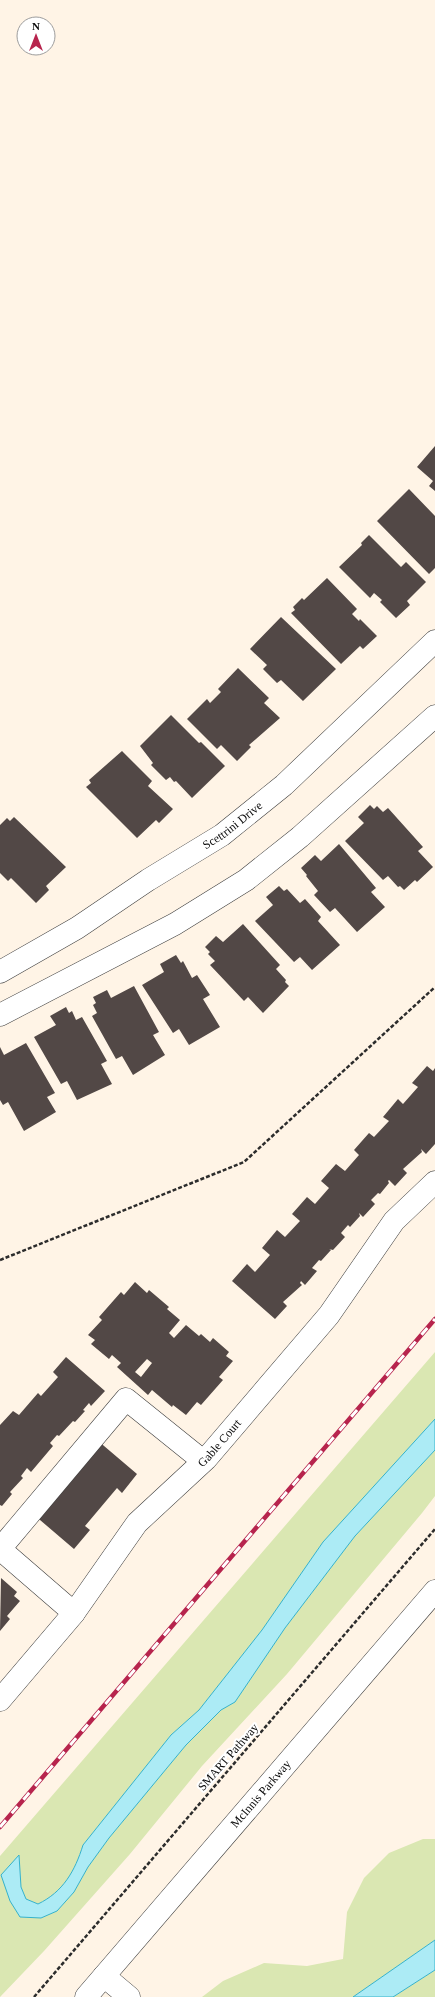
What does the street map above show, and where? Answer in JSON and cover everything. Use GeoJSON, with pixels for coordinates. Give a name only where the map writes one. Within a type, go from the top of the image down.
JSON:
{"type":"FeatureCollection","features":[{"type":"Feature","properties":{"kind":"street","name":"Scettrini Drive"},"geometry":{"type":"LineString","coordinates":[[0,972],[77,928],[148,880],[222,835],[284,785],[435,641]]}},
{"type":"Feature","properties":{"kind":"street"},"geometry":{"type":"LineString","coordinates":[[0,1015],[175,924],[246,880],[300,837],[435,716]]}},
{"type":"Feature","properties":{"kind":"street","name":"Gable Court"},"geometry":{"type":"LineString","coordinates":[[0,1700],[74,1613],[137,1523],[203,1462],[329,1315],[394,1221],[435,1182]]}},
{"type":"Feature","properties":{"kind":"street"},"geometry":{"type":"LineString","coordinates":[[74,1613],[0,1549],[126,1398],[203,1462]]}},
{"type":"Feature","properties":{"kind":"street","name":"McInnis Parkway"},"geometry":{"type":"LineString","coordinates":[[86,1997],[435,1591]]}},
{"type":"Feature","properties":{"kind":"street"},"geometry":{"type":"LineString","coordinates":[[104,1976],[129,1997]]}},
{"type":"Feature","properties":{"kind":"path"},"geometry":{"type":"LineString","coordinates":[[0,1260],[244,1162],[435,987]]}},
{"type":"Feature","properties":{"kind":"path","name":"SMART Pathway"},"geometry":{"type":"LineString","coordinates":[[34,1997],[435,1529]]}},
{"type":"Feature","properties":{"kind":"green space"},"geometry":{"type":"Polygon","coordinates":[[[435,1352],[435,1419],[323,1542],[262,1630],[199,1710],[171,1735],[83,1845],[72,1872],[62,1887],[38,1904],[26,1899],[21,1887],[19,1856],[2,1875],[10,1901],[41,1918],[57,1911],[74,1892],[88,1867],[109,1838],[186,1745],[219,1711],[235,1702],[285,1628],[355,1536],[435,1450],[435,1496],[287,1674],[202,1766],[130,1854],[44,1951],[0,1997],[0,1856],[435,1352]]]}},
{"type":"Feature","properties":{"kind":"green space"},"geometry":{"type":"Polygon","coordinates":[[[423,1839],[435,1839],[435,1940],[353,1997],[202,1997],[223,1981],[264,1963],[307,1966],[343,1959],[347,1912],[364,1878],[389,1853],[423,1839]]]}},
{"type":"Feature","properties":{"kind":"green space"},"geometry":{"type":"Polygon","coordinates":[[[435,1970],[435,1997],[393,1997],[429,1974],[435,1970]]]}},
{"type":"Feature","properties":{"kind":"water"},"geometry":{"type":"Polygon","coordinates":[[[435,1419],[435,1450],[355,1536],[285,1628],[235,1702],[221,1710],[186,1745],[109,1838],[88,1867],[74,1892],[57,1911],[41,1918],[20,1917],[10,1901],[1,1875],[19,1855],[21,1887],[26,1899],[38,1904],[47,1899],[61,1887],[72,1872],[83,1845],[171,1735],[199,1710],[262,1630],[323,1542],[435,1419]]]}},
{"type":"Feature","properties":{"kind":"water"},"geometry":{"type":"Polygon","coordinates":[[[435,1940],[435,1970],[393,1997],[353,1997],[435,1940]]]}},
{"type":"Feature","properties":{"kind":"building"},"geometry":{"type":"Polygon","coordinates":[[[435,446],[435,491],[429,486],[433,481],[417,467],[435,446]]]}},
{"type":"Feature","properties":{"kind":"building"},"geometry":{"type":"Polygon","coordinates":[[[409,489],[435,516],[435,568],[429,574],[377,521],[409,489]]]}},
{"type":"Feature","properties":{"kind":"building"},"geometry":{"type":"Polygon","coordinates":[[[369,535],[401,567],[406,562],[426,582],[407,601],[410,605],[396,618],[380,602],[382,600],[374,593],[370,598],[339,567],[362,545],[361,543],[369,535]]]}},
{"type":"Feature","properties":{"kind":"building"},"geometry":{"type":"Polygon","coordinates":[[[327,578],[357,609],[352,614],[359,621],[360,619],[377,636],[363,649],[360,646],[341,664],[291,613],[295,610],[293,607],[302,598],[304,600],[327,578]]]}},
{"type":"Feature","properties":{"kind":"building"},"geometry":{"type":"Polygon","coordinates":[[[281,617],[336,669],[303,701],[281,680],[277,683],[263,669],[267,665],[250,649],[281,617]]]}},
{"type":"Feature","properties":{"kind":"building"},"geometry":{"type":"Polygon","coordinates":[[[238,668],[269,698],[264,703],[280,718],[249,745],[251,747],[237,761],[221,745],[217,749],[187,719],[207,699],[210,703],[221,692],[218,689],[238,668]]]}},
{"type":"Feature","properties":{"kind":"building"},"geometry":{"type":"Polygon","coordinates":[[[171,715],[225,766],[192,798],[176,781],[174,782],[170,777],[166,780],[151,765],[153,763],[140,746],[171,715]]]}},
{"type":"Feature","properties":{"kind":"building"},"geometry":{"type":"Polygon","coordinates":[[[122,751],[152,781],[148,786],[173,809],[159,823],[156,820],[137,838],[86,787],[91,783],[89,780],[122,751]]]}},
{"type":"Feature","properties":{"kind":"building"},"geometry":{"type":"Polygon","coordinates":[[[370,805],[374,809],[377,806],[383,812],[388,808],[423,847],[418,851],[433,867],[417,882],[415,880],[404,890],[400,886],[398,887],[388,876],[383,880],[345,841],[364,823],[358,817],[370,805]]]}},
{"type":"Feature","properties":{"kind":"building"},"geometry":{"type":"Polygon","coordinates":[[[14,817],[66,867],[46,886],[49,890],[36,903],[11,878],[8,881],[0,873],[0,825],[7,818],[10,821],[14,817]]]}},
{"type":"Feature","properties":{"kind":"building"},"geometry":{"type":"Polygon","coordinates":[[[339,844],[376,888],[371,892],[385,907],[357,932],[335,908],[330,912],[314,895],[318,891],[301,868],[315,855],[321,861],[339,844]]]}},
{"type":"Feature","properties":{"kind":"building"},"geometry":{"type":"Polygon","coordinates":[[[279,886],[284,891],[287,889],[300,903],[305,899],[321,917],[318,921],[340,945],[312,970],[300,957],[294,962],[255,921],[273,905],[266,897],[279,886]]]}},
{"type":"Feature","properties":{"kind":"building"},"geometry":{"type":"Polygon","coordinates":[[[243,924],[280,965],[276,969],[286,980],[285,982],[289,986],[263,1013],[248,997],[244,1001],[210,965],[215,961],[208,954],[210,952],[205,947],[216,936],[223,942],[243,924]]]}},
{"type":"Feature","properties":{"kind":"building"},"geometry":{"type":"Polygon","coordinates":[[[176,955],[181,963],[183,961],[192,978],[197,975],[210,995],[203,999],[220,1027],[189,1045],[179,1029],[173,1033],[142,985],[164,972],[160,964],[176,955]]]}},
{"type":"Feature","properties":{"kind":"building"},"geometry":{"type":"Polygon","coordinates":[[[134,986],[159,1032],[153,1035],[165,1055],[133,1075],[122,1056],[116,1059],[92,1016],[97,1013],[93,1005],[96,1003],[93,997],[107,990],[111,998],[134,986]]]}},
{"type":"Feature","properties":{"kind":"building"},"geometry":{"type":"Polygon","coordinates":[[[66,1007],[69,1013],[72,1011],[76,1020],[82,1017],[107,1061],[101,1064],[112,1084],[77,1100],[67,1081],[61,1084],[34,1037],[56,1025],[50,1016],[66,1007]]]}},
{"type":"Feature","properties":{"kind":"building"},"geometry":{"type":"Polygon","coordinates":[[[26,1043],[55,1093],[47,1097],[56,1112],[24,1131],[8,1102],[3,1105],[0,1100],[0,1047],[4,1055],[26,1043]]]}},
{"type":"Feature","properties":{"kind":"building"},"geometry":{"type":"Polygon","coordinates":[[[427,1066],[433,1071],[435,1068],[435,1144],[426,1154],[421,1149],[422,1152],[403,1169],[407,1173],[395,1186],[389,1180],[388,1181],[389,1183],[380,1194],[378,1193],[371,1200],[375,1204],[363,1217],[359,1213],[360,1216],[350,1227],[348,1225],[341,1233],[345,1237],[333,1250],[329,1249],[331,1250],[312,1268],[317,1271],[305,1285],[301,1281],[300,1283],[302,1285],[283,1302],[287,1306],[275,1319],[232,1281],[247,1264],[255,1272],[270,1255],[262,1248],[277,1230],[285,1237],[300,1221],[292,1214],[307,1197],[315,1204],[329,1188],[321,1181],[336,1164],[345,1171],[359,1155],[354,1150],[369,1133],[374,1137],[389,1121],[383,1117],[398,1099],[403,1104],[418,1087],[412,1083],[427,1066]]]}},
{"type":"Feature","properties":{"kind":"building"},"geometry":{"type":"Polygon","coordinates":[[[135,1282],[147,1293],[149,1290],[169,1307],[167,1309],[180,1320],[169,1333],[174,1338],[186,1325],[199,1336],[201,1334],[210,1342],[213,1338],[229,1352],[226,1356],[233,1361],[219,1377],[223,1380],[201,1405],[197,1402],[186,1415],[173,1405],[172,1407],[152,1390],[148,1395],[117,1367],[121,1363],[112,1355],[109,1359],[91,1344],[95,1340],[88,1335],[102,1320],[99,1317],[121,1292],[124,1295],[135,1282]],[[147,1359],[135,1372],[141,1377],[152,1363],[147,1359]]]}},
{"type":"Feature","properties":{"kind":"building"},"geometry":{"type":"Polygon","coordinates":[[[66,1357],[105,1391],[91,1406],[89,1403],[83,1410],[85,1411],[75,1422],[73,1421],[59,1436],[57,1435],[50,1443],[53,1446],[31,1472],[27,1468],[21,1476],[23,1478],[10,1492],[12,1494],[2,1506],[0,1505],[0,1425],[13,1411],[19,1415],[38,1393],[41,1396],[58,1377],[53,1372],[66,1357]]]}},
{"type":"Feature","properties":{"kind":"building"},"geometry":{"type":"Polygon","coordinates":[[[97,1440],[137,1474],[122,1493],[117,1488],[85,1526],[90,1530],[74,1549],[33,1514],[97,1440]]]}},
{"type":"Feature","properties":{"kind":"building"},"geometry":{"type":"Polygon","coordinates":[[[1,1578],[17,1592],[14,1596],[20,1601],[7,1616],[10,1619],[0,1631],[1,1578]]]}},
{"type":"Feature","properties":{"kind":"railway"},"geometry":{"type":"LineString","coordinates":[[0,1827],[435,1319]]}}]}
